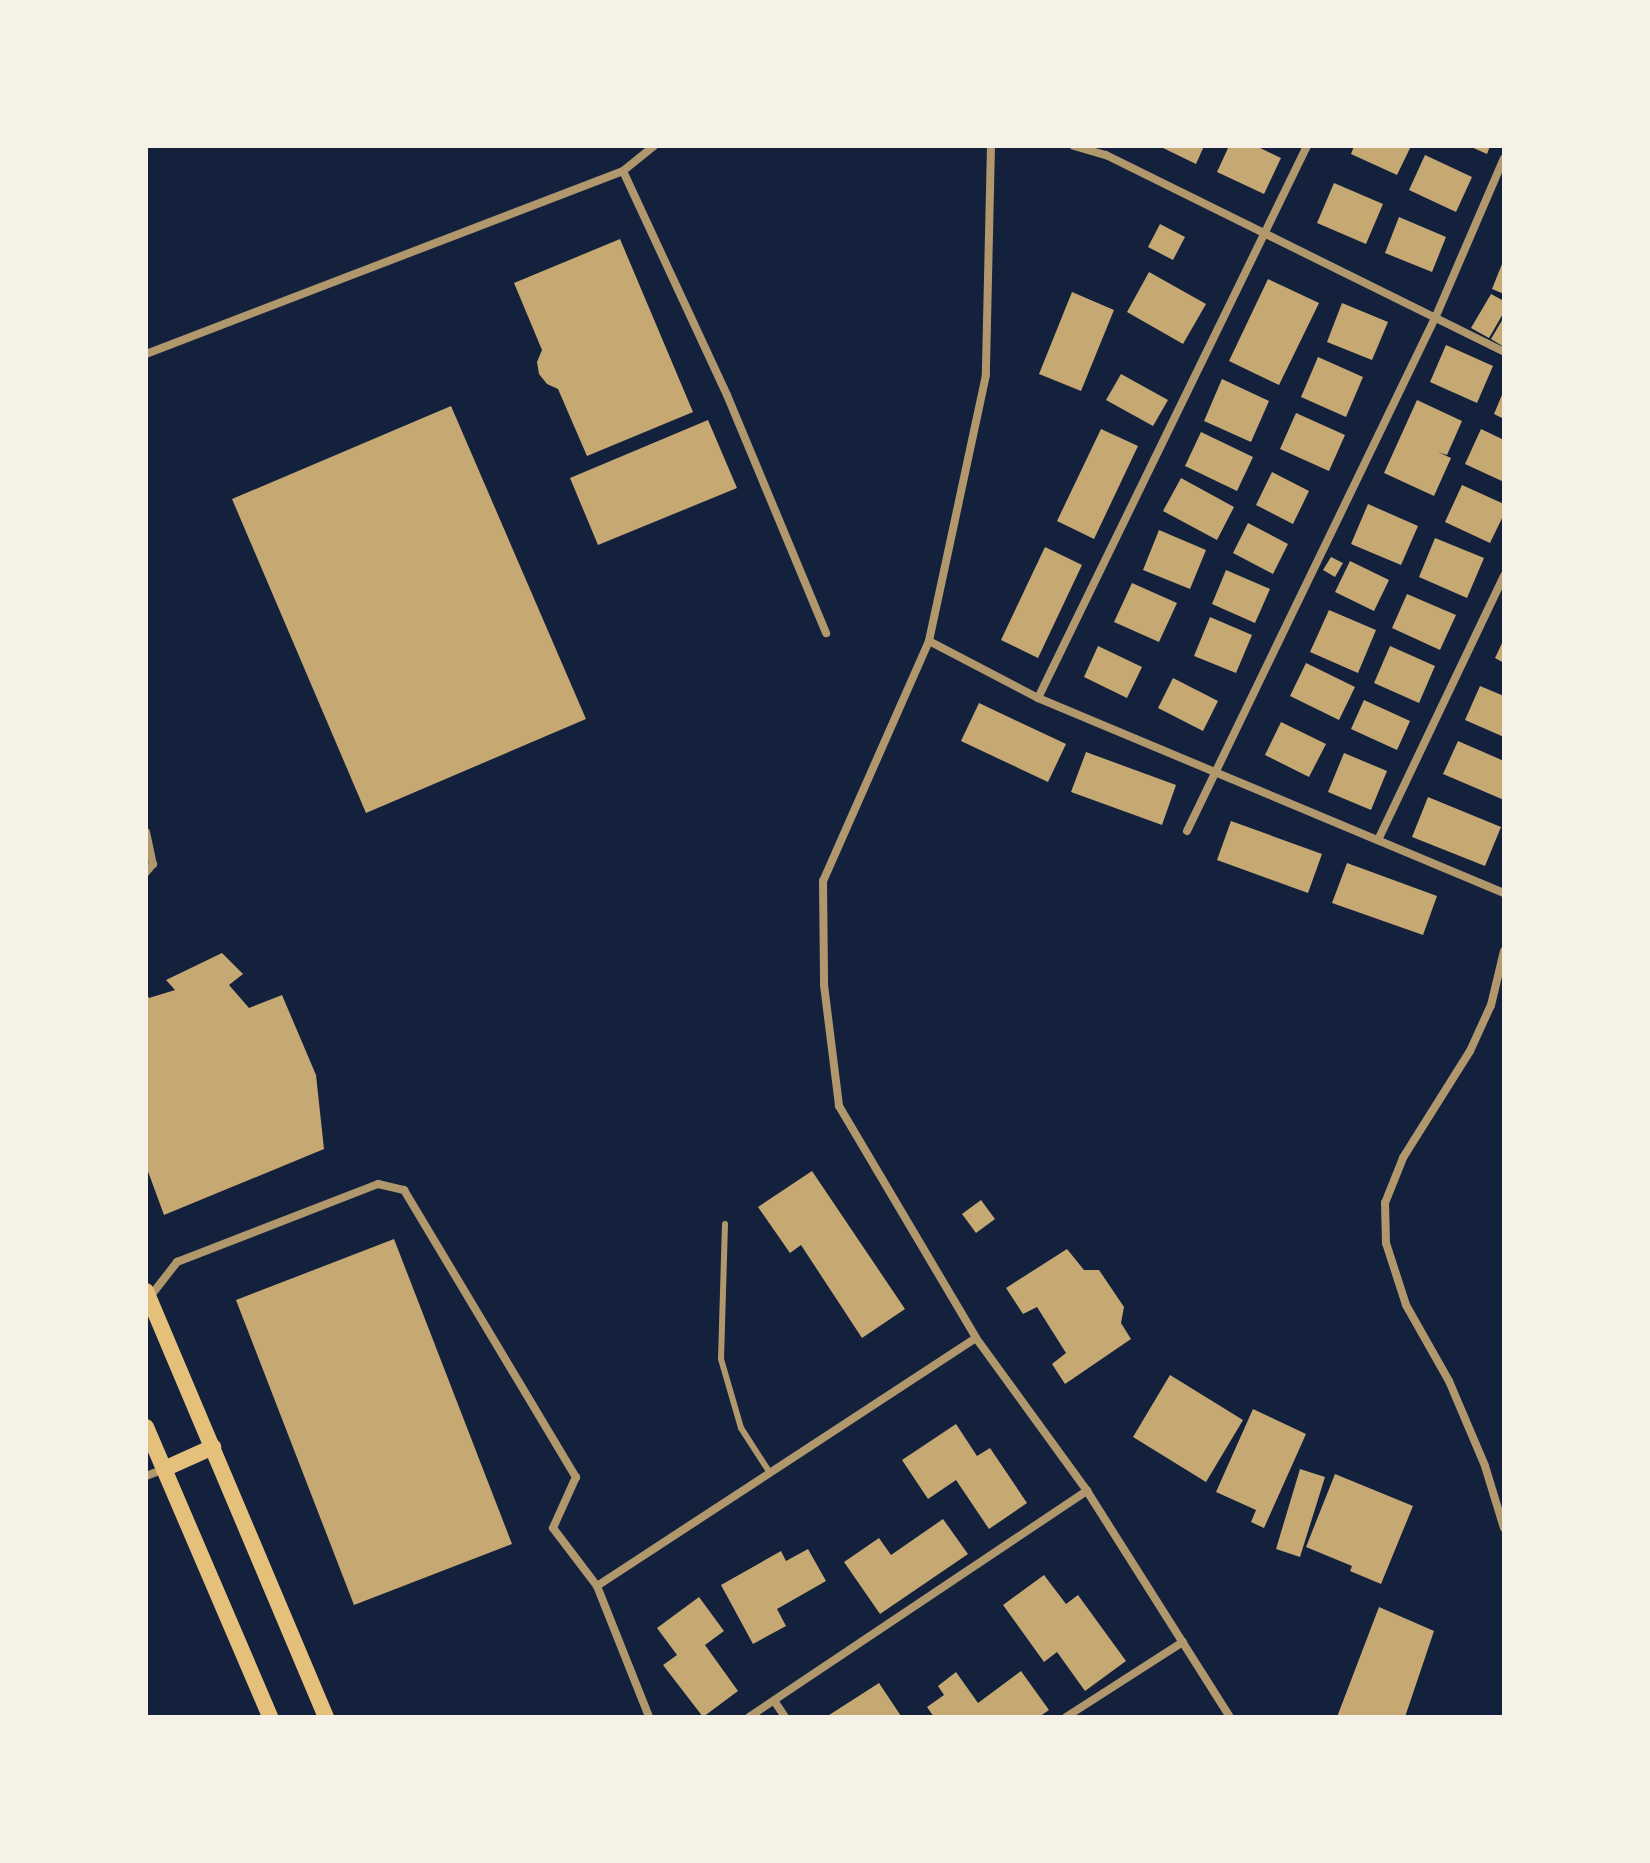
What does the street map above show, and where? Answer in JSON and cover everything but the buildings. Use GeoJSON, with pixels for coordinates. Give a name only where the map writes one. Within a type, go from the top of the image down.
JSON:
{"type":"FeatureCollection","features":[{"type":"Feature","properties":{"kind":"main road"},"geometry":{"type":"LineString","coordinates":[[147,1296],[326,1717]]}},
{"type":"Feature","properties":{"kind":"main road"},"geometry":{"type":"LineString","coordinates":[[146,1427],[270,1717]]}},
{"type":"Feature","properties":{"kind":"main road"},"geometry":{"type":"LineString","coordinates":[[164,1469],[213,1447]]}},
{"type":"Feature","properties":{"kind":"street"},"geometry":{"type":"LineString","coordinates":[[146,354],[623,171],[654,146]]}},
{"type":"Feature","properties":{"kind":"street"},"geometry":{"type":"LineString","coordinates":[[991,146],[986,375],[929,641],[823,881],[824,985],[839,1106],[976,1338],[1087,1491],[1230,1717]]}},
{"type":"Feature","properties":{"kind":"street"},"geometry":{"type":"LineString","coordinates":[[1074,146],[1108,150],[1266,235],[1504,352]]}},
{"type":"Feature","properties":{"kind":"street"},"geometry":{"type":"LineString","coordinates":[[1038,698],[1307,146]]}},
{"type":"Feature","properties":{"kind":"street"},"geometry":{"type":"LineString","coordinates":[[1187,831],[1436,316],[1504,158]]}},
{"type":"Feature","properties":{"kind":"street"},"geometry":{"type":"LineString","coordinates":[[623,171],[727,395],[826,633]]}},
{"type":"Feature","properties":{"kind":"street"},"geometry":{"type":"LineString","coordinates":[[1378,840],[1504,576]]}},
{"type":"Feature","properties":{"kind":"street"},"geometry":{"type":"LineString","coordinates":[[929,641],[1038,698],[1504,893]]}},
{"type":"Feature","properties":{"kind":"street"},"geometry":{"type":"LineString","coordinates":[[146,832],[153,864],[146,872]]}},
{"type":"Feature","properties":{"kind":"street"},"geometry":{"type":"LineString","coordinates":[[1504,951],[1491,1005],[1470,1051],[1403,1158],[1385,1203],[1386,1243],[1406,1305],[1449,1381],[1485,1466],[1504,1528]]}},
{"type":"Feature","properties":{"kind":"street"},"geometry":{"type":"LineString","coordinates":[[147,1296],[177,1262],[378,1184],[404,1190],[576,1477],[553,1528],[597,1586],[649,1717]]}},
{"type":"Feature","properties":{"kind":"street"},"geometry":{"type":"LineString","coordinates":[[597,1586],[976,1338]]}},
{"type":"Feature","properties":{"kind":"street"},"geometry":{"type":"LineString","coordinates":[[146,1476],[164,1469]]}},
{"type":"Feature","properties":{"kind":"street"},"geometry":{"type":"LineString","coordinates":[[749,1717],[1087,1491]]}},
{"type":"Feature","properties":{"kind":"street"},"geometry":{"type":"LineString","coordinates":[[1066,1717],[1183,1642]]}},
{"type":"Feature","properties":{"kind":"street"},"geometry":{"type":"LineString","coordinates":[[775,1702],[785,1717]]}},
{"type":"Feature","properties":{"kind":"lane"},"geometry":{"type":"LineString","coordinates":[[725,1224],[721,1359],[741,1428],[770,1473]]}}]}
